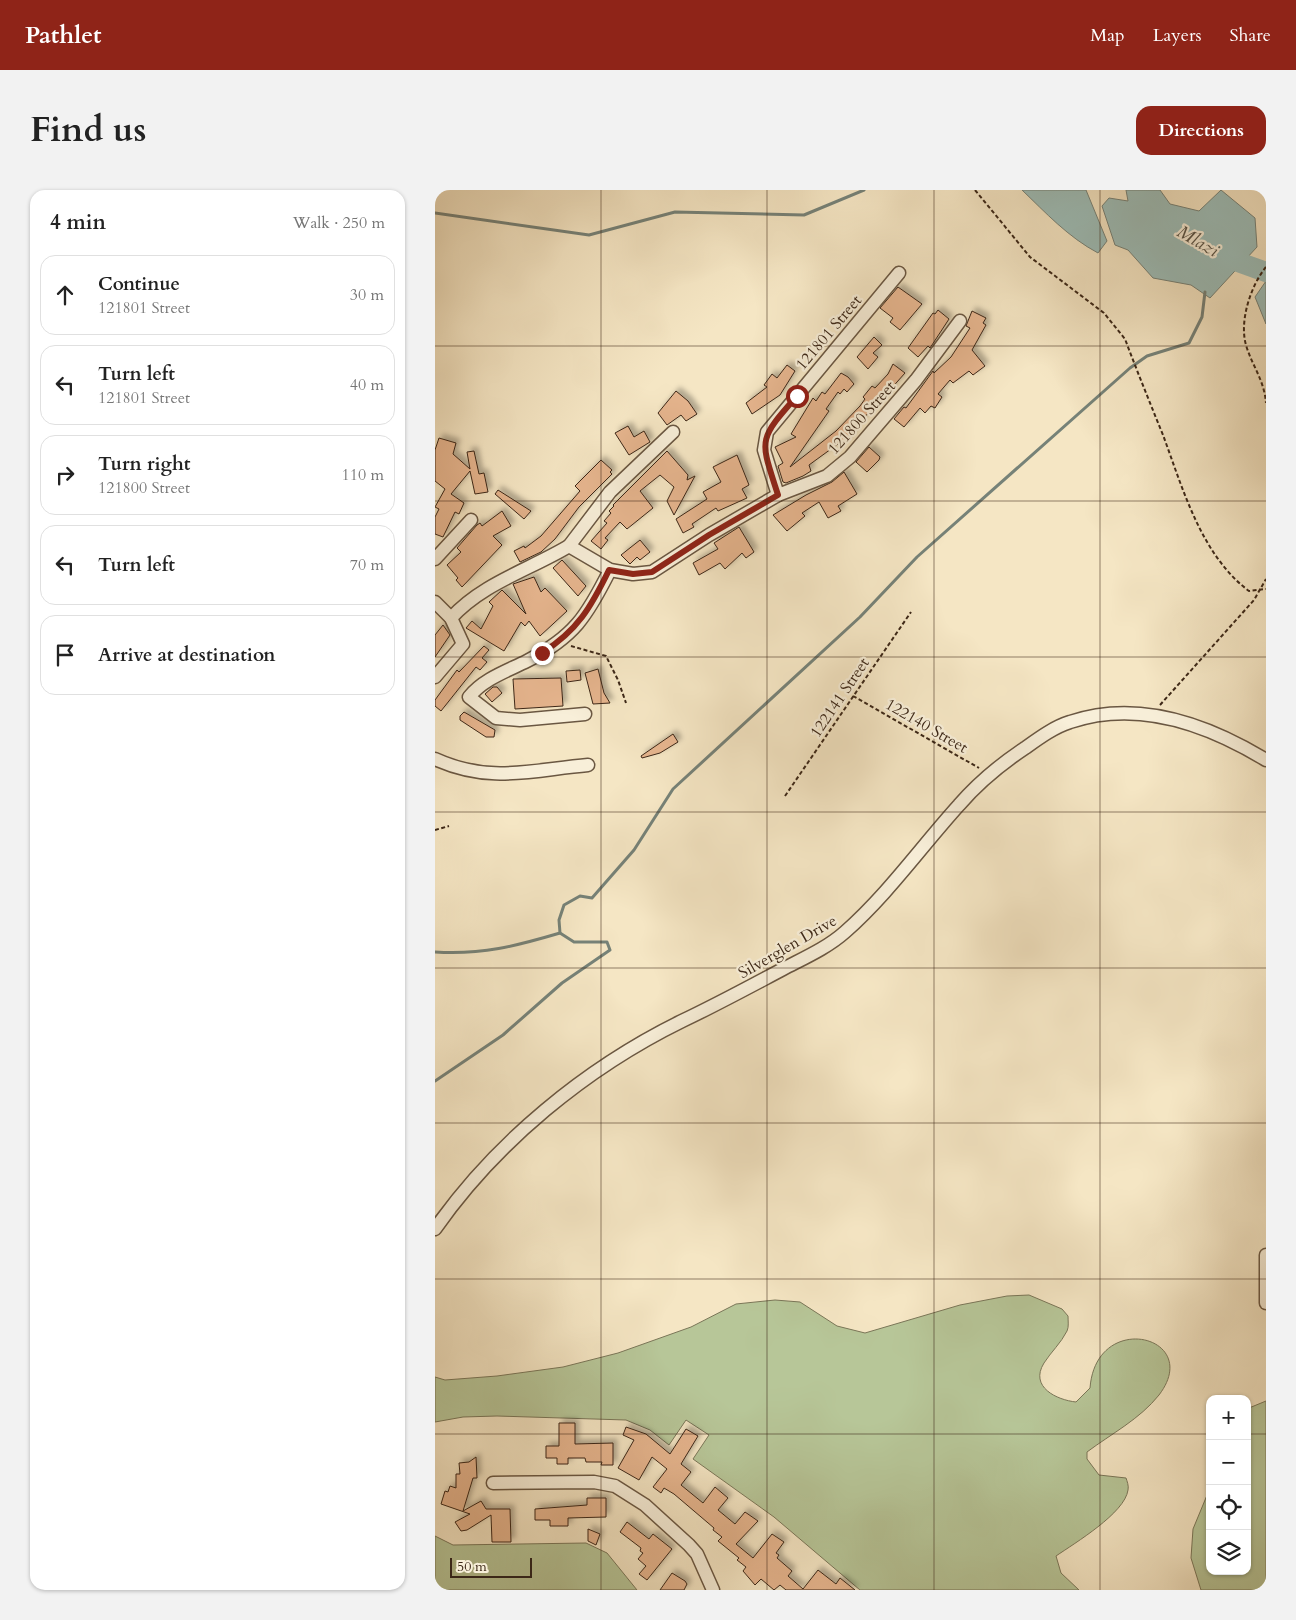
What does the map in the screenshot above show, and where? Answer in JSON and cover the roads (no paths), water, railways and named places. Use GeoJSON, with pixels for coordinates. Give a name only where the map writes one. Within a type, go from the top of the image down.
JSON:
{"type":"FeatureCollection","features":[{"type":"Feature","properties":{"kind":"street","name":"121801 Street"},"geometry":{"type":"LineString","coordinates":[[778,495],[764,450],[767,432],[899,273]]}},
{"type":"Feature","properties":{"kind":"street","name":"121800 Street"},"geometry":{"type":"LineString","coordinates":[[569,546],[609,570],[633,574],[652,572],[709,535],[778,495],[819,480],[850,456],[916,380],[960,321]]}},
{"type":"Feature","properties":{"kind":"street"},"geometry":{"type":"LineString","coordinates":[[451,618],[490,586],[527,570],[569,546],[610,492],[673,432]]}},
{"type":"Feature","properties":{"kind":"street"},"geometry":{"type":"LineString","coordinates":[[435,559],[471,520]]}},
{"type":"Feature","properties":{"kind":"street"},"geometry":{"type":"LineString","coordinates":[[585,714],[520,720],[496,718],[469,697],[481,684],[559,642],[587,613],[609,570]]}},
{"type":"Feature","properties":{"kind":"street"},"geometry":{"type":"LineString","coordinates":[[435,602],[451,618],[463,644],[435,677]]}},
{"type":"Feature","properties":{"kind":"street","name":"Silverglen Drive"},"geometry":{"type":"LineString","coordinates":[[435,1229],[484,1168],[529,1126],[589,1077],[652,1037],[731,998],[842,935],[871,908],[958,805],[990,774],[1043,736],[1067,723],[1096,714],[1118,712],[1152,715],[1216,734],[1266,760]]}},
{"type":"Feature","properties":{"kind":"street"},"geometry":{"type":"LineString","coordinates":[[435,759],[464,771],[492,774],[588,765]]}},
{"type":"Feature","properties":{"kind":"street"},"geometry":{"type":"LineString","coordinates":[[1266,1255],[1266,1303]]}},
{"type":"Feature","properties":{"kind":"street"},"geometry":{"type":"LineString","coordinates":[[493,1483],[593,1482],[615,1486],[645,1506],[689,1545],[697,1554],[713,1590]]}},
{"type":"Feature","properties":{"kind":"water"},"geometry":{"type":"Polygon","coordinates":[[[1022,190],[1086,190],[1107,241],[1098,253],[1087,247],[1058,224],[1022,190]]]}},
{"type":"Feature","properties":{"kind":"water"},"geometry":{"type":"Polygon","coordinates":[[[1126,190],[1160,190],[1170,204],[1199,211],[1221,190],[1255,218],[1257,247],[1210,298],[1191,285],[1153,278],[1128,250],[1115,245],[1102,206],[1109,198],[1128,201],[1126,190]]]}},
{"type":"Feature","properties":{"kind":"water"},"geometry":{"type":"Polygon","coordinates":[[[1266,281],[1266,324],[1255,297],[1266,281]]]}},
{"type":"Feature","properties":{"kind":"waterway"},"geometry":{"type":"LineString","coordinates":[[435,213],[589,235],[675,212],[804,215],[864,190]]}},
{"type":"Feature","properties":{"kind":"waterway","name":"Mlazi"},"geometry":{"type":"LineString","coordinates":[[1216,254],[1266,272]]}},
{"type":"Feature","properties":{"kind":"waterway"},"geometry":{"type":"LineString","coordinates":[[435,1081],[503,1035],[562,983],[610,950],[607,942],[574,942],[560,933],[559,920],[564,905],[580,896],[592,898],[634,850],[673,789],[860,617],[917,557],[1130,368],[1147,356],[1189,343],[1202,317],[1205,292]]}},
{"type":"Feature","properties":{"kind":"waterway"},"geometry":{"type":"LineString","coordinates":[[435,952],[484,951],[529,942],[560,933]]}}]}
